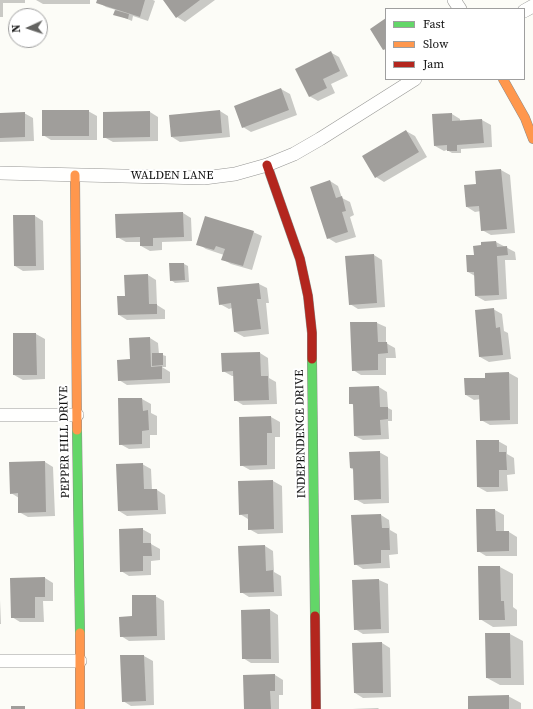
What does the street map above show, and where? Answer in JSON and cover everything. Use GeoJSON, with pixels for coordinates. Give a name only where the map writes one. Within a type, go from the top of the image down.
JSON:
{"type":"FeatureCollection","features":[{"type":"Feature","properties":{"kind":"street","name":"WALDEN LANE"},"geometry":{"type":"LineString","coordinates":[[0,173],[204,178],[235,174],[267,165],[294,154],[413,80]]}},
{"type":"Feature","properties":{"kind":"street"},"geometry":{"type":"LineString","coordinates":[[504,80],[525,118],[533,139]]}},
{"type":"Feature","properties":{"kind":"street","name":"INDEPENDENCE DRIVE"},"geometry":{"type":"LineString","coordinates":[[267,165],[300,259],[308,296],[312,333],[316,709]]}},
{"type":"Feature","properties":{"kind":"street","name":"PEPPER HILL DRIVE"},"geometry":{"type":"LineString","coordinates":[[75,174],[80,709]]}},
{"type":"Feature","properties":{"kind":"street"},"geometry":{"type":"LineString","coordinates":[[0,416],[77,415]]}},
{"type":"Feature","properties":{"kind":"street"},"geometry":{"type":"LineString","coordinates":[[0,661],[80,660]]}},
{"type":"Feature","properties":{"kind":"building"},"geometry":{"type":"Polygon","coordinates":[[[97,0],[145,0],[140,17],[96,3],[97,0]]]}},
{"type":"Feature","properties":{"kind":"building"},"geometry":{"type":"Polygon","coordinates":[[[163,0],[200,0],[176,18],[163,0]]]}},
{"type":"Feature","properties":{"kind":"building"},"geometry":{"type":"Polygon","coordinates":[[[115,10],[129,14],[128,19],[113,15],[115,10]]]}},
{"type":"Feature","properties":{"kind":"building"},"geometry":{"type":"Polygon","coordinates":[[[385,19],[385,49],[383,50],[370,29],[385,19]]]}},
{"type":"Feature","properties":{"kind":"building"},"geometry":{"type":"Polygon","coordinates":[[[331,51],[340,71],[323,79],[327,88],[309,97],[295,69],[331,51]]]}},
{"type":"Feature","properties":{"kind":"building"},"geometry":{"type":"Polygon","coordinates":[[[281,88],[289,110],[242,128],[234,106],[281,88]]]}},
{"type":"Feature","properties":{"kind":"building"},"geometry":{"type":"Polygon","coordinates":[[[42,110],[89,110],[89,136],[42,136],[42,110]]]}},
{"type":"Feature","properties":{"kind":"building"},"geometry":{"type":"Polygon","coordinates":[[[220,110],[222,133],[171,137],[169,115],[220,110]]]}},
{"type":"Feature","properties":{"kind":"building"},"geometry":{"type":"Polygon","coordinates":[[[150,111],[150,137],[103,138],[103,112],[150,111]]]}},
{"type":"Feature","properties":{"kind":"building"},"geometry":{"type":"Polygon","coordinates":[[[25,112],[25,137],[0,138],[0,113],[25,112]]]}},
{"type":"Feature","properties":{"kind":"building"},"geometry":{"type":"Polygon","coordinates":[[[452,113],[452,121],[482,119],[484,143],[457,145],[457,151],[447,151],[447,145],[434,146],[432,114],[452,113]]]}},
{"type":"Feature","properties":{"kind":"building"},"geometry":{"type":"Polygon","coordinates":[[[406,130],[419,152],[375,178],[362,156],[406,130]]]}},
{"type":"Feature","properties":{"kind":"building"},"geometry":{"type":"Polygon","coordinates":[[[501,169],[507,229],[481,231],[479,206],[466,207],[464,185],[476,184],[475,171],[501,169]]]}},
{"type":"Feature","properties":{"kind":"building"},"geometry":{"type":"Polygon","coordinates":[[[330,180],[336,198],[342,196],[346,211],[342,212],[348,232],[327,239],[310,187],[330,180]]]}},
{"type":"Feature","properties":{"kind":"building"},"geometry":{"type":"Polygon","coordinates":[[[183,212],[184,237],[153,238],[153,246],[140,246],[140,237],[116,238],[115,214],[183,212]]]}},
{"type":"Feature","properties":{"kind":"building"},"geometry":{"type":"Polygon","coordinates":[[[13,215],[35,215],[36,266],[14,266],[13,215]]]}},
{"type":"Feature","properties":{"kind":"building"},"geometry":{"type":"Polygon","coordinates":[[[205,216],[254,231],[243,266],[221,260],[225,249],[216,246],[214,250],[196,245],[205,216]]]}},
{"type":"Feature","properties":{"kind":"building"},"geometry":{"type":"Polygon","coordinates":[[[496,241],[497,247],[507,246],[508,255],[497,256],[499,295],[475,296],[474,272],[467,272],[466,255],[474,255],[473,246],[481,245],[481,242],[496,241]]]}},
{"type":"Feature","properties":{"kind":"building"},"geometry":{"type":"Polygon","coordinates":[[[374,254],[377,303],[349,305],[345,256],[374,254]]]}},
{"type":"Feature","properties":{"kind":"building"},"geometry":{"type":"Polygon","coordinates":[[[169,263],[184,263],[185,280],[170,281],[169,263]]]}},
{"type":"Feature","properties":{"kind":"building"},"geometry":{"type":"Polygon","coordinates":[[[148,274],[149,304],[157,304],[157,314],[118,315],[117,296],[125,296],[124,275],[148,274]]]}},
{"type":"Feature","properties":{"kind":"building"},"geometry":{"type":"Polygon","coordinates":[[[259,283],[261,299],[257,299],[261,329],[234,332],[231,303],[219,305],[217,287],[259,283]]]}},
{"type":"Feature","properties":{"kind":"building"},"geometry":{"type":"Polygon","coordinates":[[[494,308],[496,328],[500,327],[503,355],[479,357],[475,310],[494,308]]]}},
{"type":"Feature","properties":{"kind":"building"},"geometry":{"type":"Polygon","coordinates":[[[350,322],[377,322],[378,342],[387,342],[388,353],[378,354],[378,370],[352,371],[350,322]]]}},
{"type":"Feature","properties":{"kind":"building"},"geometry":{"type":"Polygon","coordinates":[[[13,333],[36,333],[37,375],[13,375],[13,333]]]}},
{"type":"Feature","properties":{"kind":"building"},"geometry":{"type":"Polygon","coordinates":[[[150,337],[151,367],[162,366],[162,379],[118,381],[117,360],[130,359],[129,338],[150,337]]]}},
{"type":"Feature","properties":{"kind":"building"},"geometry":{"type":"Polygon","coordinates":[[[260,352],[261,376],[268,376],[269,400],[234,401],[233,371],[222,372],[221,353],[260,352]]]}},
{"type":"Feature","properties":{"kind":"building"},"geometry":{"type":"Polygon","coordinates":[[[152,353],[163,353],[163,365],[152,366],[152,353]]]}},
{"type":"Feature","properties":{"kind":"building"},"geometry":{"type":"Polygon","coordinates":[[[509,372],[510,420],[480,421],[479,395],[465,395],[464,378],[485,378],[485,373],[509,372]]]}},
{"type":"Feature","properties":{"kind":"building"},"geometry":{"type":"Polygon","coordinates":[[[379,386],[380,407],[388,407],[388,419],[380,420],[381,435],[354,436],[353,404],[349,404],[349,387],[379,386]]]}},
{"type":"Feature","properties":{"kind":"building"},"geometry":{"type":"Polygon","coordinates":[[[118,398],[142,398],[143,411],[148,410],[149,430],[142,431],[142,444],[119,445],[118,398]]]}},
{"type":"Feature","properties":{"kind":"building"},"geometry":{"type":"Polygon","coordinates":[[[271,416],[272,433],[267,433],[267,465],[240,466],[239,417],[271,416]]]}},
{"type":"Feature","properties":{"kind":"building"},"geometry":{"type":"Polygon","coordinates":[[[476,440],[499,440],[499,452],[506,452],[507,470],[499,470],[499,487],[477,487],[476,440]]]}},
{"type":"Feature","properties":{"kind":"building"},"geometry":{"type":"Polygon","coordinates":[[[380,451],[381,499],[354,500],[353,468],[350,468],[349,452],[380,451]]]}},
{"type":"Feature","properties":{"kind":"building"},"geometry":{"type":"Polygon","coordinates":[[[45,461],[46,512],[18,513],[18,493],[10,494],[9,462],[45,461]]]}},
{"type":"Feature","properties":{"kind":"building"},"geometry":{"type":"Polygon","coordinates":[[[143,463],[144,489],[157,489],[158,510],[118,511],[116,464],[143,463]]]}},
{"type":"Feature","properties":{"kind":"building"},"geometry":{"type":"Polygon","coordinates":[[[273,480],[274,529],[248,530],[248,514],[239,515],[238,481],[273,480]]]}},
{"type":"Feature","properties":{"kind":"building"},"geometry":{"type":"Polygon","coordinates":[[[476,509],[495,509],[496,531],[509,531],[509,551],[477,552],[476,509]]]}},
{"type":"Feature","properties":{"kind":"building"},"geometry":{"type":"Polygon","coordinates":[[[381,514],[382,528],[389,528],[390,550],[381,550],[381,563],[354,565],[351,515],[381,514]]]}},
{"type":"Feature","properties":{"kind":"building"},"geometry":{"type":"Polygon","coordinates":[[[143,528],[143,543],[151,543],[152,556],[143,556],[143,571],[120,572],[119,529],[143,528]]]}},
{"type":"Feature","properties":{"kind":"building"},"geometry":{"type":"Polygon","coordinates":[[[265,545],[266,571],[273,570],[274,592],[240,593],[238,546],[265,545]]]}},
{"type":"Feature","properties":{"kind":"building"},"geometry":{"type":"Polygon","coordinates":[[[478,566],[500,566],[501,601],[504,601],[505,620],[479,620],[478,566]]]}},
{"type":"Feature","properties":{"kind":"building"},"geometry":{"type":"Polygon","coordinates":[[[45,577],[45,597],[35,597],[35,618],[11,618],[10,578],[45,577]]]}},
{"type":"Feature","properties":{"kind":"building"},"geometry":{"type":"Polygon","coordinates":[[[379,579],[381,629],[354,630],[352,580],[379,579]]]}},
{"type":"Feature","properties":{"kind":"building"},"geometry":{"type":"Polygon","coordinates":[[[132,595],[156,595],[157,636],[120,637],[119,617],[132,616],[132,595]]]}},
{"type":"Feature","properties":{"kind":"building"},"geometry":{"type":"Polygon","coordinates":[[[270,609],[271,659],[242,659],[241,610],[270,609]]]}},
{"type":"Feature","properties":{"kind":"building"},"geometry":{"type":"Polygon","coordinates":[[[485,633],[510,633],[511,678],[486,678],[485,633]]]}},
{"type":"Feature","properties":{"kind":"building"},"geometry":{"type":"Polygon","coordinates":[[[382,642],[383,693],[354,693],[352,643],[382,642]]]}},
{"type":"Feature","properties":{"kind":"building"},"geometry":{"type":"Polygon","coordinates":[[[120,655],[144,655],[146,701],[122,702],[120,655]]]}},
{"type":"Feature","properties":{"kind":"building"},"geometry":{"type":"Polygon","coordinates":[[[275,674],[275,691],[270,691],[271,709],[244,709],[243,675],[275,674]]]}},
{"type":"Feature","properties":{"kind":"building"},"geometry":{"type":"Polygon","coordinates":[[[509,695],[509,709],[468,709],[468,696],[509,695]]]}},
{"type":"Feature","properties":{"kind":"building"},"geometry":{"type":"Polygon","coordinates":[[[11,706],[25,706],[25,709],[11,709],[11,706]]]}},
{"type":"Feature","properties":{"kind":"traffic: fast"},"geometry":{"type":"LineString","coordinates":[[312,359],[315,616]]}},
{"type":"Feature","properties":{"kind":"traffic: fast"},"geometry":{"type":"LineString","coordinates":[[77,430],[80,633]]}},
{"type":"Feature","properties":{"kind":"traffic: slow"},"geometry":{"type":"LineString","coordinates":[[504,80],[525,118],[533,139]]}},
{"type":"Feature","properties":{"kind":"traffic: slow"},"geometry":{"type":"LineString","coordinates":[[75,175],[77,430]]}},
{"type":"Feature","properties":{"kind":"traffic: slow"},"geometry":{"type":"LineString","coordinates":[[80,633],[80,709]]}},
{"type":"Feature","properties":{"kind":"traffic: jam"},"geometry":{"type":"LineString","coordinates":[[267,165],[300,259],[308,296],[312,333],[312,359]]}},
{"type":"Feature","properties":{"kind":"traffic: jam"},"geometry":{"type":"LineString","coordinates":[[315,616],[316,709]]}}]}
